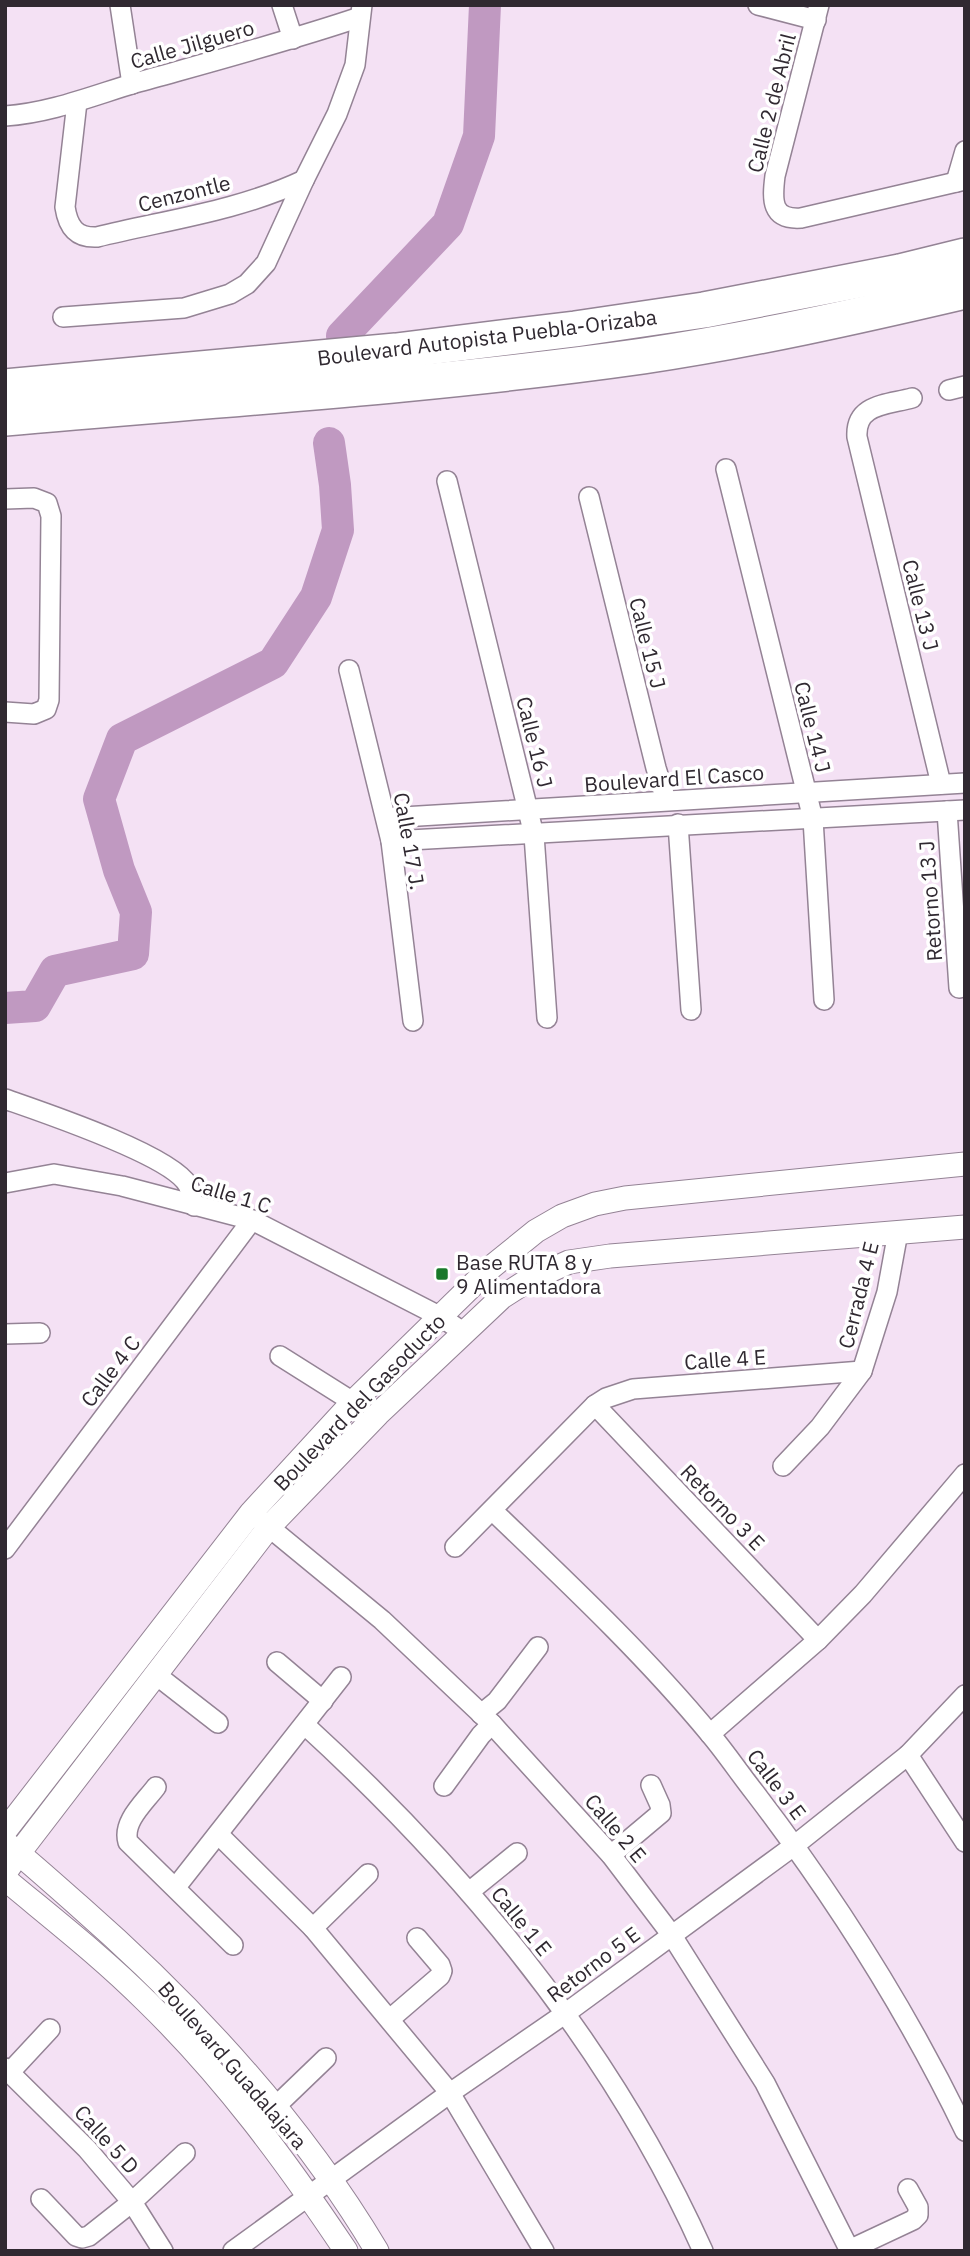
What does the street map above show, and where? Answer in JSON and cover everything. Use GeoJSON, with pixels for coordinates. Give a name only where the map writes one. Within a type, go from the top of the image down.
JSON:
{"type":"FeatureCollection","features":[{"type":"Feature","properties":{"kind":"highway","name":"Boulevard Autopista Puebla-Orizaba"},"geometry":{"type":"LineString","coordinates":[[5,387],[396,351],[575,329],[704,310],[965,256]]}},
{"type":"Feature","properties":{"kind":"highway","name":"Boulevard Autopista Puebla-Orizaba"},"geometry":{"type":"LineString","coordinates":[[5,418],[390,385],[590,363],[765,335],[965,291]]}},
{"type":"Feature","properties":{"kind":"street"},"geometry":{"type":"LineString","coordinates":[[120,5],[132,84]]}},
{"type":"Feature","properties":{"kind":"street"},"geometry":{"type":"LineString","coordinates":[[282,5],[293,39]]}},
{"type":"Feature","properties":{"kind":"street"},"geometry":{"type":"LineString","coordinates":[[758,5],[817,13]]}},
{"type":"Feature","properties":{"kind":"street"},"geometry":{"type":"LineString","coordinates":[[63,317],[184,308],[230,294],[247,284],[267,264],[348,89],[355,65],[361,11]]}},
{"type":"Feature","properties":{"kind":"street","name":"Calle Jilguero"},"geometry":{"type":"LineString","coordinates":[[5,116],[77,102],[293,39],[361,11]]}},
{"type":"Feature","properties":{"kind":"street","name":"Calle 2 de Abril"},"geometry":{"type":"LineString","coordinates":[[817,13],[775,176],[772,195],[778,211],[789,219],[801,218],[960,181]]}},
{"type":"Feature","properties":{"kind":"street","name":"Cenzontle"},"geometry":{"type":"LineString","coordinates":[[77,102],[65,207],[67,221],[74,232],[86,237],[207,214],[284,190],[304,180]]}},
{"type":"Feature","properties":{"kind":"street"},"geometry":{"type":"LineString","coordinates":[[960,181],[965,151]]}},
{"type":"Feature","properties":{"kind":"street","name":"Calle 13 J"},"geometry":{"type":"LineString","coordinates":[[912,398],[872,408],[862,415],[856,423],[857,437],[941,784]]}},
{"type":"Feature","properties":{"kind":"street","name":"Calle 14 J"},"geometry":{"type":"LineString","coordinates":[[726,469],[813,819],[824,1000]]}},
{"type":"Feature","properties":{"kind":"street","name":"Calle 16 J"},"geometry":{"type":"LineString","coordinates":[[447,481],[534,835],[547,1018]]}},
{"type":"Feature","properties":{"kind":"street","name":"Calle 15 J"},"geometry":{"type":"LineString","coordinates":[[589,497],[666,800]]}},
{"type":"Feature","properties":{"kind":"street"},"geometry":{"type":"LineString","coordinates":[[5,499],[34,498],[47,503],[51,516],[50,700],[46,709],[34,714],[5,712]]}},
{"type":"Feature","properties":{"kind":"street","name":"Calle 17 J."},"geometry":{"type":"LineString","coordinates":[[349,670],[391,841],[414,1021]]}},
{"type":"Feature","properties":{"kind":"street","name":"Boulevard El Casco"},"geometry":{"type":"LineString","coordinates":[[386,818],[965,783]]}},
{"type":"Feature","properties":{"kind":"street"},"geometry":{"type":"LineString","coordinates":[[391,841],[956,811]]}},
{"type":"Feature","properties":{"kind":"street","name":"Retorno 13 J"},"geometry":{"type":"LineString","coordinates":[[956,811],[959,988]]}},
{"type":"Feature","properties":{"kind":"street"},"geometry":{"type":"LineString","coordinates":[[678,824],[691,1010]]}},
{"type":"Feature","properties":{"kind":"street"},"geometry":{"type":"LineString","coordinates":[[5,1099],[84,1127],[167,1165],[188,1185],[194,1206]]}},
{"type":"Feature","properties":{"kind":"street","name":"Boulevard del Gasoducto"},"geometry":{"type":"LineString","coordinates":[[5,1831],[260,1520],[353,1402],[489,1269],[536,1231],[562,1216],[625,1198],[965,1164]]}},
{"type":"Feature","properties":{"kind":"street","name":"Calle 1 C"},"geometry":{"type":"LineString","coordinates":[[5,1183],[54,1174],[122,1186],[252,1220],[441,1317],[463,1332]]}},
{"type":"Feature","properties":{"kind":"street","name":"Calle 4 C"},"geometry":{"type":"LineString","coordinates":[[5,1549],[252,1220]]}},
{"type":"Feature","properties":{"kind":"street","name":"Boulevard del Gasoducto"},"geometry":{"type":"LineString","coordinates":[[5,1876],[12,1847],[155,1674],[260,1520],[502,1297],[527,1281],[569,1262],[610,1256],[965,1227]]}},
{"type":"Feature","properties":{"kind":"street","name":"Cerrada 4 E"},"geometry":{"type":"LineString","coordinates":[[783,1466],[820,1427],[862,1371],[887,1292],[898,1232]]}},
{"type":"Feature","properties":{"kind":"street"},"geometry":{"type":"LineString","coordinates":[[5,1334],[40,1333]]}},
{"type":"Feature","properties":{"kind":"street"},"geometry":{"type":"LineString","coordinates":[[280,1356],[353,1402]]}},
{"type":"Feature","properties":{"kind":"street","name":"Calle 4 E"},"geometry":{"type":"LineString","coordinates":[[596,1405],[606,1398],[634,1389],[862,1371]]}},
{"type":"Feature","properties":{"kind":"street"},"geometry":{"type":"LineString","coordinates":[[455,1546],[596,1405]]}},
{"type":"Feature","properties":{"kind":"street","name":"Retorno 3 E"},"geometry":{"type":"LineString","coordinates":[[596,1405],[818,1640]]}},
{"type":"Feature","properties":{"kind":"street"},"geometry":{"type":"LineString","coordinates":[[710,1734],[818,1640],[919,1531],[965,1474]]}},
{"type":"Feature","properties":{"kind":"street","name":"Calle 3 E"},"geometry":{"type":"LineString","coordinates":[[492,1510],[600,1614],[710,1734],[795,1845],[870,1958],[904,2015],[965,2131]]}},
{"type":"Feature","properties":{"kind":"street","name":"Calle 2 E"},"geometry":{"type":"LineString","coordinates":[[260,1520],[382,1620],[486,1719],[611,1855],[671,1934],[765,2083],[849,2250]]}},
{"type":"Feature","properties":{"kind":"street"},"geometry":{"type":"LineString","coordinates":[[444,1786],[481,1735],[486,1719],[497,1701],[538,1647]]}},
{"type":"Feature","properties":{"kind":"street"},"geometry":{"type":"LineString","coordinates":[[277,1662],[323,1701]]}},
{"type":"Feature","properties":{"kind":"street"},"geometry":{"type":"LineString","coordinates":[[155,1674],[218,1723]]}},
{"type":"Feature","properties":{"kind":"street"},"geometry":{"type":"LineString","coordinates":[[176,1887],[341,1677]]}},
{"type":"Feature","properties":{"kind":"street","name":"Retorno 5 E"},"geometry":{"type":"LineString","coordinates":[[233,2251],[795,1845],[908,1755],[965,1695]]}},
{"type":"Feature","properties":{"kind":"street","name":"Calle 1 E"},"geometry":{"type":"LineString","coordinates":[[305,1725],[368,1783],[469,1892],[566,2013],[618,2090],[660,2163],[703,2251]]}},
{"type":"Feature","properties":{"kind":"street"},"geometry":{"type":"LineString","coordinates":[[908,1755],[965,1842]]}},
{"type":"Feature","properties":{"kind":"street"},"geometry":{"type":"LineString","coordinates":[[611,1855],[661,1813],[651,1785]]}},
{"type":"Feature","properties":{"kind":"street"},"geometry":{"type":"LineString","coordinates":[[156,1787],[128,1825],[125,1833],[128,1842],[233,1945]]}},
{"type":"Feature","properties":{"kind":"street"},"geometry":{"type":"LineString","coordinates":[[218,1833],[313,1928],[450,2093],[544,2251]]}},
{"type":"Feature","properties":{"kind":"street","name":"Boulevard Guadalajara"},"geometry":{"type":"LineString","coordinates":[[12,1847],[162,1981],[201,2021],[275,2107],[331,2180],[377,2251]]}},
{"type":"Feature","properties":{"kind":"street"},"geometry":{"type":"LineString","coordinates":[[469,1892],[517,1853]]}},
{"type":"Feature","properties":{"kind":"street"},"geometry":{"type":"LineString","coordinates":[[313,1928],[368,1874]]}},
{"type":"Feature","properties":{"kind":"street","name":"Boulevard Guadalajara"},"geometry":{"type":"LineString","coordinates":[[5,1876],[106,1964],[181,2036],[256,2122],[346,2251]]}},
{"type":"Feature","properties":{"kind":"street"},"geometry":{"type":"LineString","coordinates":[[390,2019],[440,1976],[442,1971],[417,1938]]}},
{"type":"Feature","properties":{"kind":"street"},"geometry":{"type":"LineString","coordinates":[[8,2070],[50,2029]]}},
{"type":"Feature","properties":{"kind":"street"},"geometry":{"type":"LineString","coordinates":[[275,2107],[326,2058]]}},
{"type":"Feature","properties":{"kind":"street","name":"Calle 5 D"},"geometry":{"type":"LineString","coordinates":[[8,2070],[68,2128],[132,2202],[163,2251]]}},
{"type":"Feature","properties":{"kind":"street"},"geometry":{"type":"LineString","coordinates":[[41,2199],[71,2231],[82,2238],[97,2231],[185,2153]]}},
{"type":"Feature","properties":{"kind":"street"},"geometry":{"type":"LineString","coordinates":[[849,2250],[913,2220],[918,2215],[918,2207],[908,2189]]}},
{"type":"Feature","properties":{"kind":"waterway"},"geometry":{"type":"LineString","coordinates":[[342,336],[448,224],[479,136],[485,5]]}},
{"type":"Feature","properties":{"kind":"waterway"},"geometry":{"type":"LineString","coordinates":[[5,1008],[35,1006],[55,971],[133,954],[136,912],[119,870],[99,799],[122,739],[273,663],[316,597],[338,530],[329,443]]}},
{"type":"Feature","properties":{"kind":"place","name":"Base RUTA 8 y 9 Alimentadora"},"geometry":{"type":"Point","coordinates":[442,1274]}}]}
